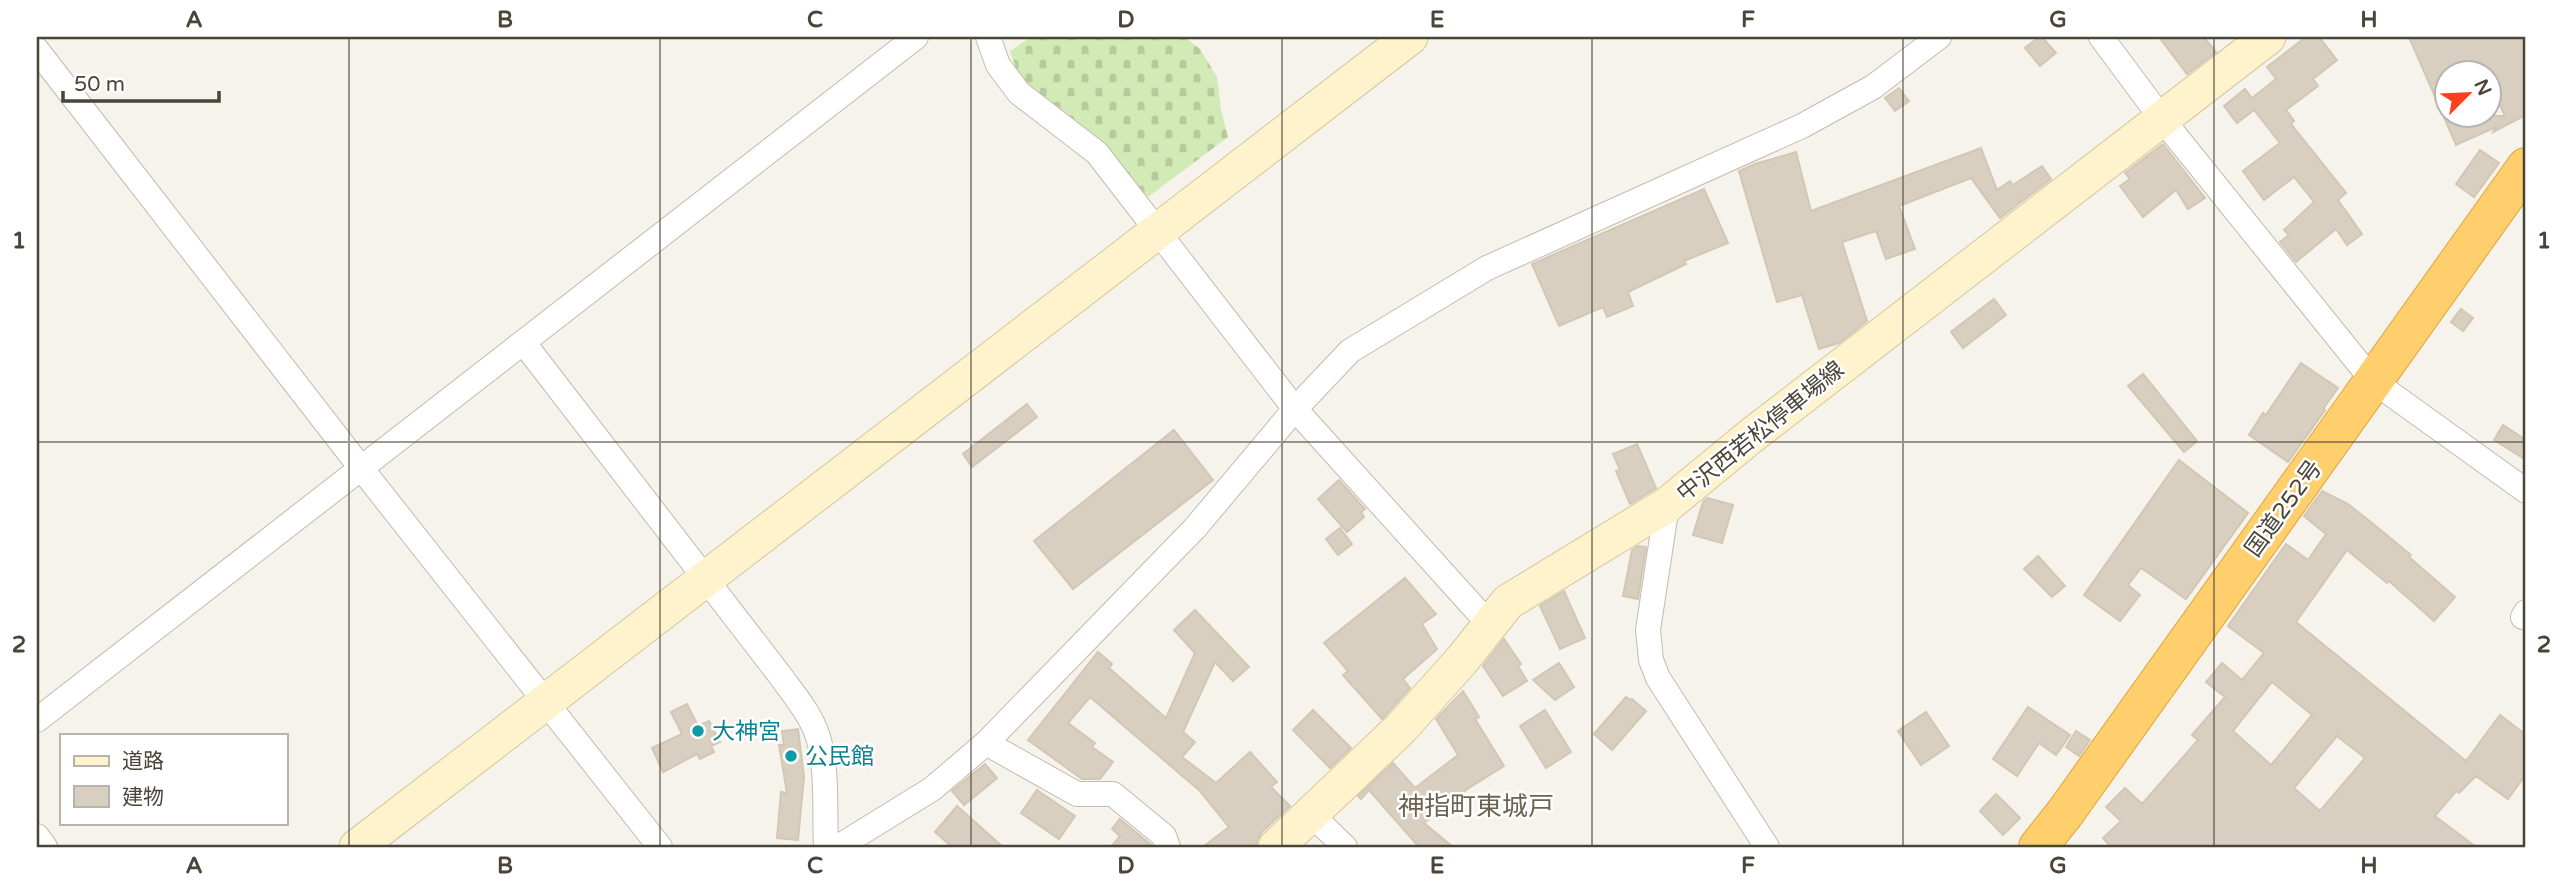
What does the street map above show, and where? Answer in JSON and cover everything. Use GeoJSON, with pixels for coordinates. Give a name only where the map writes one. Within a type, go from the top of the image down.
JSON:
{"type":"FeatureCollection","features":[{"type":"Feature","properties":{"kind":"highway","name":"国道252号"},"geometry":{"type":"LineString","coordinates":[[2038,847],[2065,813],[2526,167]]}},
{"type":"Feature","properties":{"kind":"street"},"geometry":{"type":"LineString","coordinates":[[37,720],[916,37]]}},
{"type":"Feature","properties":{"kind":"street"},"geometry":{"type":"LineString","coordinates":[[988,37],[998,65],[1019,93],[1097,153],[1295,409],[1489,624]]}},
{"type":"Feature","properties":{"kind":"street"},"geometry":{"type":"LineString","coordinates":[[356,847],[1410,37]]}},
{"type":"Feature","properties":{"kind":"street"},"geometry":{"type":"LineString","coordinates":[[838,847],[932,789],[986,743],[1195,528],[1295,409],[1349,351],[1487,268],[1802,126],[1873,87],[1939,37]]}},
{"type":"Feature","properties":{"kind":"street"},"geometry":{"type":"LineString","coordinates":[[2101,37],[2162,119],[2373,381],[2526,491]]}},
{"type":"Feature","properties":{"kind":"street","name":"中沢西若松停車場線"},"geometry":{"type":"LineString","coordinates":[[1276,847],[1401,729],[1462,660],[1508,601],[1667,505],[1773,419],[2268,37]]}},
{"type":"Feature","properties":{"kind":"street"},"geometry":{"type":"LineString","coordinates":[[37,50],[361,468],[660,847]]}},
{"type":"Feature","properties":{"kind":"street"},"geometry":{"type":"LineString","coordinates":[[523,342],[779,674],[815,729],[822,754],[826,847]]}},
{"type":"Feature","properties":{"kind":"street"},"geometry":{"type":"LineString","coordinates":[[1667,505],[1648,630],[1651,660],[1658,678],[1767,847]]}},
{"type":"Feature","properties":{"kind":"street"},"geometry":{"type":"LineString","coordinates":[[986,743],[1077,794],[1113,794],[1164,836],[1168,847]]}},
{"type":"Feature","properties":{"kind":"street"},"geometry":{"type":"LineString","coordinates":[[1312,815],[1345,847]]}},
{"type":"Feature","properties":{"kind":"street"},"geometry":{"type":"LineString","coordinates":[[37,836],[45,847]]}},
{"type":"Feature","properties":{"kind":"green space"},"geometry":{"type":"Polygon","coordinates":[[[1031,37],[1185,37],[1200,49],[1217,77],[1228,137],[1148,197],[1097,142],[1019,77],[1010,51],[1031,37]]]}},
{"type":"Feature","properties":{"kind":"building"},"geometry":{"type":"Polygon","coordinates":[[[2039,37],[2056,53],[2040,66],[2025,48],[2039,37]]]}},
{"type":"Feature","properties":{"kind":"building"},"geometry":{"type":"Polygon","coordinates":[[[2159,37],[2204,37],[2216,52],[2187,74],[2159,37]]]}},
{"type":"Feature","properties":{"kind":"building"},"geometry":{"type":"Polygon","coordinates":[[[2306,37],[2319,37],[2337,60],[2313,79],[2318,86],[2286,110],[2294,121],[2291,124],[2346,193],[2338,200],[2362,234],[2347,245],[2336,229],[2296,262],[2280,242],[2289,235],[2284,230],[2314,202],[2294,177],[2264,200],[2243,171],[2280,143],[2254,110],[2237,123],[2224,106],[2245,89],[2252,98],[2276,79],[2267,67],[2306,37]]]}},
{"type":"Feature","properties":{"kind":"building"},"geometry":{"type":"Polygon","coordinates":[[[2409,37],[2526,37],[2526,115],[2504,126],[2504,60],[2434,60],[2434,94],[2409,37]]]}},
{"type":"Feature","properties":{"kind":"building"},"geometry":{"type":"Polygon","coordinates":[[[1899,88],[1909,101],[1895,111],[1885,98],[1899,88]]]}},
{"type":"Feature","properties":{"kind":"building"},"geometry":{"type":"Polygon","coordinates":[[[2449,130],[2489,130],[2456,145],[2449,130]]]}},
{"type":"Feature","properties":{"kind":"building"},"geometry":{"type":"Polygon","coordinates":[[[2163,144],[2205,198],[2188,209],[2176,190],[2143,217],[2120,186],[2130,179],[2125,173],[2163,144]]]}},
{"type":"Feature","properties":{"kind":"building"},"geometry":{"type":"Polygon","coordinates":[[[1981,148],[1997,190],[2010,181],[2013,185],[2042,166],[2051,179],[2000,218],[1971,178],[1899,206],[1915,249],[1886,259],[1876,231],[1842,242],[1867,321],[1839,343],[1819,349],[1802,295],[1777,302],[1739,171],[1796,152],[1811,211],[1981,148]]]}},
{"type":"Feature","properties":{"kind":"building"},"geometry":{"type":"Polygon","coordinates":[[[2480,150],[2499,163],[2474,197],[2456,184],[2480,150]]]}},
{"type":"Feature","properties":{"kind":"building"},"geometry":{"type":"Polygon","coordinates":[[[1704,189],[1728,243],[1684,261],[1686,264],[1628,292],[1633,306],[1607,317],[1603,307],[1559,326],[1532,264],[1704,189]]]}},
{"type":"Feature","properties":{"kind":"building"},"geometry":{"type":"Polygon","coordinates":[[[1994,299],[2006,315],[1963,348],[1951,332],[1994,299]]]}},
{"type":"Feature","properties":{"kind":"building"},"geometry":{"type":"Polygon","coordinates":[[[2461,309],[2473,318],[2463,331],[2451,322],[2461,309]]]}},
{"type":"Feature","properties":{"kind":"building"},"geometry":{"type":"Polygon","coordinates":[[[2301,363],[2338,388],[2288,462],[2249,435],[2301,363]]]}},
{"type":"Feature","properties":{"kind":"building"},"geometry":{"type":"Polygon","coordinates":[[[2143,374],[2197,441],[2184,452],[2128,386],[2143,374]]]}},
{"type":"Feature","properties":{"kind":"building"},"geometry":{"type":"Polygon","coordinates":[[[1027,404],[1037,417],[972,467],[963,454],[1027,404]]]}},
{"type":"Feature","properties":{"kind":"building"},"geometry":{"type":"Polygon","coordinates":[[[2503,425],[2526,440],[2526,460],[2494,440],[2503,425]]]}},
{"type":"Feature","properties":{"kind":"building"},"geometry":{"type":"Polygon","coordinates":[[[1174,430],[1213,480],[1073,589],[1034,541],[1174,430]]]}},
{"type":"Feature","properties":{"kind":"building"},"geometry":{"type":"Polygon","coordinates":[[[1637,444],[1656,488],[1630,504],[1616,471],[1620,470],[1613,454],[1637,444]]]}},
{"type":"Feature","properties":{"kind":"building"},"geometry":{"type":"Polygon","coordinates":[[[2179,460],[2248,513],[2186,599],[2141,568],[2128,585],[2140,595],[2120,621],[2084,595],[2179,460]]]}},
{"type":"Feature","properties":{"kind":"building"},"geometry":{"type":"Polygon","coordinates":[[[1339,480],[1365,509],[1361,512],[1364,517],[1347,532],[1318,499],[1339,480]]]}},
{"type":"Feature","properties":{"kind":"building"},"geometry":{"type":"Polygon","coordinates":[[[2322,491],[2348,504],[2411,555],[2409,557],[2455,597],[2434,621],[2389,581],[2387,583],[2347,550],[2296,622],[2466,761],[2500,715],[2526,735],[2526,774],[2508,799],[2476,776],[2459,793],[2456,791],[2435,816],[2476,847],[2111,847],[2103,838],[2121,821],[2106,807],[2125,788],[2142,804],[2198,740],[2192,735],[2225,697],[2206,682],[2222,663],[2242,680],[2264,653],[2228,626],[2286,544],[2308,560],[2326,534],[2304,516],[2322,491]],[[2272,682],[2233,731],[2271,765],[2312,715],[2272,682]],[[2337,736],[2294,788],[2320,811],[2365,758],[2337,736]]]}},
{"type":"Feature","properties":{"kind":"building"},"geometry":{"type":"Polygon","coordinates":[[[1707,498],[1733,505],[1722,543],[1693,535],[1703,502],[1707,498]]]}},
{"type":"Feature","properties":{"kind":"building"},"geometry":{"type":"Polygon","coordinates":[[[1340,528],[1352,544],[1338,555],[1326,539],[1340,528]]]}},
{"type":"Feature","properties":{"kind":"building"},"geometry":{"type":"Polygon","coordinates":[[[1638,546],[1646,547],[1638,599],[1623,596],[1632,550],[1638,546]]]}},
{"type":"Feature","properties":{"kind":"building"},"geometry":{"type":"Polygon","coordinates":[[[2038,556],[2065,586],[2052,597],[2024,569],[2038,556]]]}},
{"type":"Feature","properties":{"kind":"building"},"geometry":{"type":"Polygon","coordinates":[[[1405,578],[1436,614],[1422,624],[1437,649],[1403,679],[1410,688],[1382,719],[1343,675],[1348,671],[1324,643],[1405,578]]]}},
{"type":"Feature","properties":{"kind":"building"},"geometry":{"type":"Polygon","coordinates":[[[1564,591],[1585,638],[1560,649],[1540,606],[1564,591]]]}},
{"type":"Feature","properties":{"kind":"building"},"geometry":{"type":"Polygon","coordinates":[[[1195,610],[1249,667],[1233,681],[1215,662],[1183,732],[1195,742],[1182,757],[1216,783],[1250,752],[1277,782],[1271,787],[1290,806],[1262,832],[1256,847],[1203,847],[1229,827],[1200,791],[1090,697],[1068,723],[1095,743],[1092,747],[1113,762],[1100,779],[1082,779],[1028,740],[1098,652],[1112,664],[1109,668],[1166,718],[1195,653],[1174,630],[1195,610]]]}},
{"type":"Feature","properties":{"kind":"building"},"geometry":{"type":"Polygon","coordinates":[[[1504,639],[1521,664],[1518,666],[1527,681],[1503,696],[1483,666],[1504,639]]]}},
{"type":"Feature","properties":{"kind":"building"},"geometry":{"type":"Polygon","coordinates":[[[1559,663],[1574,687],[1555,700],[1533,680],[1559,663]]]}},
{"type":"Feature","properties":{"kind":"building"},"geometry":{"type":"Polygon","coordinates":[[[1463,691],[1479,717],[1475,719],[1504,766],[1469,788],[1424,823],[1453,847],[1419,847],[1369,790],[1361,799],[1358,796],[1393,763],[1415,788],[1458,755],[1436,719],[1463,691]]]}},
{"type":"Feature","properties":{"kind":"building"},"geometry":{"type":"Polygon","coordinates":[[[1626,697],[1646,711],[1612,750],[1594,734],[1626,697]]]}},
{"type":"Feature","properties":{"kind":"building","name":"大神宮"},"geometry":{"type":"Polygon","coordinates":[[[687,704],[698,726],[709,721],[720,742],[711,746],[714,752],[700,759],[697,754],[663,772],[652,748],[682,734],[671,712],[687,704]]]}},
{"type":"Feature","properties":{"kind":"building"},"geometry":{"type":"Polygon","coordinates":[[[2028,707],[2070,735],[2056,755],[2039,743],[2017,776],[1993,759],[2028,707]]]}},
{"type":"Feature","properties":{"kind":"building"},"geometry":{"type":"Polygon","coordinates":[[[1313,710],[1351,748],[1330,768],[1293,730],[1313,710]]]}},
{"type":"Feature","properties":{"kind":"building"},"geometry":{"type":"Polygon","coordinates":[[[1545,710],[1571,752],[1546,768],[1520,726],[1545,710]]]}},
{"type":"Feature","properties":{"kind":"building"},"geometry":{"type":"Polygon","coordinates":[[[1926,712],[1949,746],[1921,765],[1898,731],[1926,712]]]}},
{"type":"Feature","properties":{"kind":"building"},"geometry":{"type":"Polygon","coordinates":[[[798,729],[804,777],[798,840],[777,838],[781,792],[787,793],[779,745],[784,745],[782,731],[798,729]]]}},
{"type":"Feature","properties":{"kind":"building"},"geometry":{"type":"Polygon","coordinates":[[[2076,731],[2090,740],[2079,756],[2066,747],[2076,731]]]}},
{"type":"Feature","properties":{"kind":"building"},"geometry":{"type":"Polygon","coordinates":[[[985,764],[997,778],[964,805],[952,791],[985,764]]]}},
{"type":"Feature","properties":{"kind":"building"},"geometry":{"type":"Polygon","coordinates":[[[1037,790],[1075,816],[1059,839],[1021,813],[1037,790]]]}},
{"type":"Feature","properties":{"kind":"building"},"geometry":{"type":"Polygon","coordinates":[[[1996,794],[2020,818],[2003,835],[1980,811],[1996,794]]]}},
{"type":"Feature","properties":{"kind":"building"},"geometry":{"type":"Polygon","coordinates":[[[957,806],[1003,847],[952,847],[935,832],[957,806]]]}},
{"type":"Feature","properties":{"kind":"building"},"geometry":{"type":"Polygon","coordinates":[[[1120,819],[1152,847],[1111,847],[1120,836],[1112,829],[1120,819]]]}},
{"type":"Feature","properties":{"kind":"place","name":"大神宮"},"geometry":{"type":"Point","coordinates":[698,731]}},
{"type":"Feature","properties":{"kind":"place","name":"公民館"},"geometry":{"type":"Point","coordinates":[791,756]}},
{"type":"Feature","properties":{"kind":"district","name":"神指町東城戸"},"geometry":{"type":"Point","coordinates":[1476,806]}}]}
